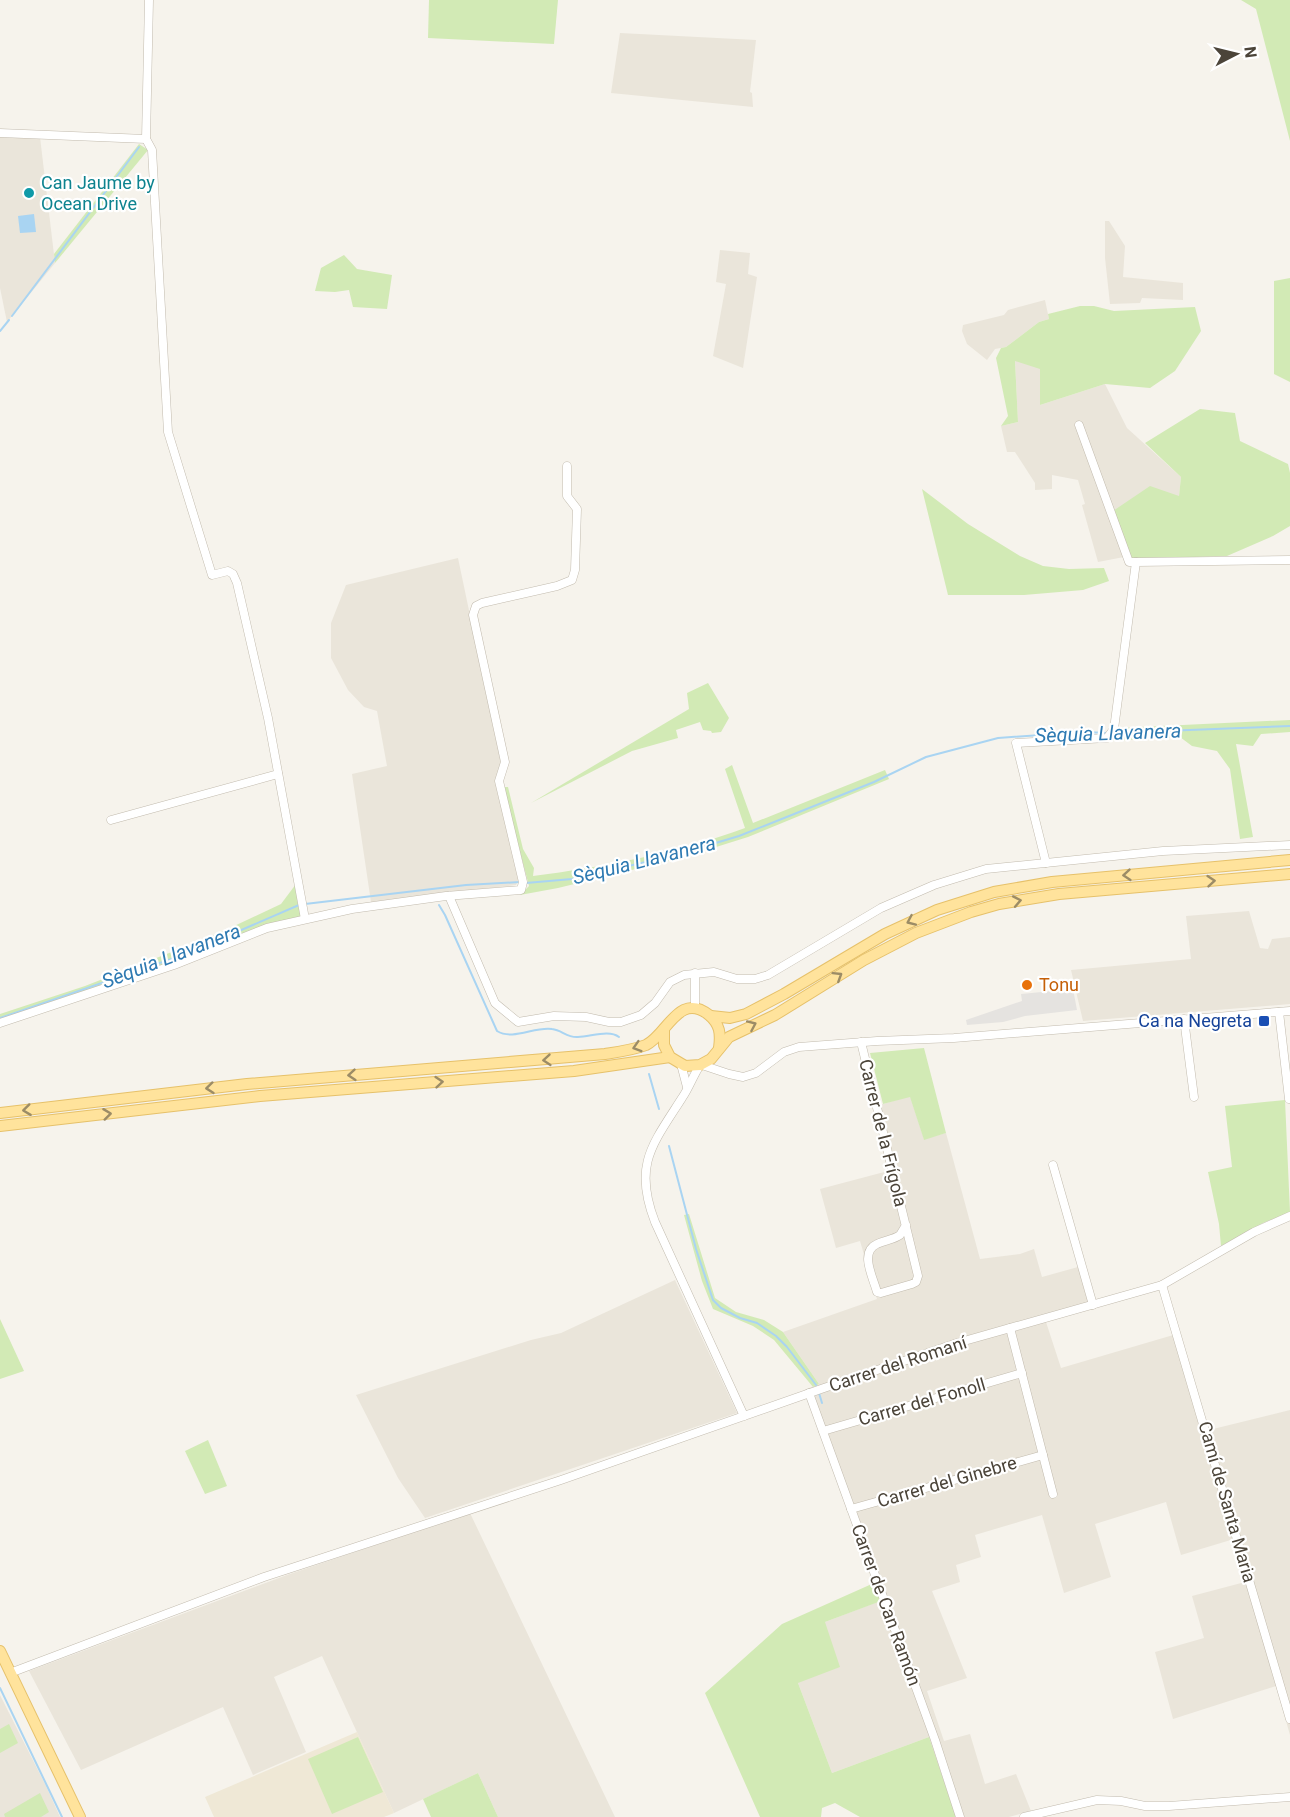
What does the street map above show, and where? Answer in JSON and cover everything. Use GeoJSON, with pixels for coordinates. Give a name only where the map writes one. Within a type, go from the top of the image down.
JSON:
{"type":"FeatureCollection","features":[{"type":"Feature","properties":{"kind":"main road"},"geometry":{"type":"LineString","coordinates":[[711,1016],[730,1018],[746,1014],[902,925],[938,910],[994,892],[1063,880],[1290,860]]}},
{"type":"Feature","properties":{"kind":"main road"},"geometry":{"type":"LineString","coordinates":[[664,1029],[664,1045],[670,1057],[690,1067],[701,1065],[736,1033],[775,1015],[890,946],[971,912],[999,904],[1059,894],[1290,874]]}},
{"type":"Feature","properties":{"kind":"main road"},"geometry":{"type":"LineString","coordinates":[[0,1113],[247,1084],[594,1055],[645,1045],[664,1029],[675,1014],[694,1009],[711,1016],[719,1027],[718,1050]]}},
{"type":"Feature","properties":{"kind":"main road"},"geometry":{"type":"LineString","coordinates":[[0,1126],[260,1096],[585,1070],[670,1057]]}},
{"type":"Feature","properties":{"kind":"main road"},"geometry":{"type":"LineString","coordinates":[[0,1651],[80,1817]]}},
{"type":"Feature","properties":{"kind":"street"},"geometry":{"type":"LineString","coordinates":[[149,0],[146,139],[152,150],[168,432],[212,575],[228,571],[233,573],[237,583],[268,718],[305,919]]}},
{"type":"Feature","properties":{"kind":"street"},"geometry":{"type":"LineString","coordinates":[[0,133],[146,139]]}},
{"type":"Feature","properties":{"kind":"street"},"geometry":{"type":"LineString","coordinates":[[1079,425],[1129,562],[1290,560]]}},
{"type":"Feature","properties":{"kind":"street"},"geometry":{"type":"LineString","coordinates":[[0,1023],[174,965],[267,928],[352,909],[449,896],[521,890],[523,882],[499,781],[505,762],[473,615],[476,606],[482,603],[557,586],[572,580],[575,570],[577,509],[567,496],[567,466]]}},
{"type":"Feature","properties":{"kind":"street"},"geometry":{"type":"LineString","coordinates":[[1046,863],[1016,742],[1107,738],[1114,729],[1136,562]]}},
{"type":"Feature","properties":{"kind":"street"},"geometry":{"type":"LineString","coordinates":[[111,820],[278,774]]}},
{"type":"Feature","properties":{"kind":"street"},"geometry":{"type":"LineString","coordinates":[[449,896],[495,1004],[518,1022],[554,1016],[586,1017],[609,1022],[632,1019],[642,1015],[677,977],[714,972],[737,979],[755,979],[768,975],[881,908],[926,888],[986,869],[1175,850],[1290,844]]}},
{"type":"Feature","properties":{"kind":"street"},"geometry":{"type":"LineString","coordinates":[[694,1009],[695,973]]}},
{"type":"Feature","properties":{"kind":"street"},"geometry":{"type":"LineString","coordinates":[[744,1416],[655,1222],[646,1193],[645,1177],[656,1137],[701,1065],[736,1076],[750,1076],[762,1070],[778,1055],[791,1049],[1290,1011]]}},
{"type":"Feature","properties":{"kind":"street"},"geometry":{"type":"LineString","coordinates":[[1279,1012],[1289,1099]]}},
{"type":"Feature","properties":{"kind":"street"},"geometry":{"type":"LineString","coordinates":[[1184,1019],[1194,1097]]}},
{"type":"Feature","properties":{"kind":"street","name":"Carrer de la Frígola"},"geometry":{"type":"LineString","coordinates":[[861,1042],[906,1225],[918,1276],[916,1282],[912,1284],[882,1293],[877,1292],[867,1256],[868,1250],[873,1245],[900,1235],[906,1225]]}},
{"type":"Feature","properties":{"kind":"street"},"geometry":{"type":"LineString","coordinates":[[718,1050],[724,1072]]}},
{"type":"Feature","properties":{"kind":"street"},"geometry":{"type":"LineString","coordinates":[[681,1064],[687,1089]]}},
{"type":"Feature","properties":{"kind":"street"},"geometry":{"type":"LineString","coordinates":[[1053,1165],[1093,1305]]}},
{"type":"Feature","properties":{"kind":"street","name":"Carrer del Romaní"},"geometry":{"type":"LineString","coordinates":[[10,1673],[264,1577],[637,1454],[957,1343],[1162,1286],[1254,1232],[1290,1216]]}},
{"type":"Feature","properties":{"kind":"street","name":"Camí de Santa Maria"},"geometry":{"type":"LineString","coordinates":[[1162,1286],[1290,1719]]}},
{"type":"Feature","properties":{"kind":"street"},"geometry":{"type":"LineString","coordinates":[[1010,1328],[1053,1494]]}},
{"type":"Feature","properties":{"kind":"street","name":"Carrer del Fonoll"},"geometry":{"type":"LineString","coordinates":[[823,1431],[1022,1372]]}},
{"type":"Feature","properties":{"kind":"street","name":"Carrer de Can Ramón"},"geometry":{"type":"LineString","coordinates":[[809,1393],[935,1740],[960,1817]]}},
{"type":"Feature","properties":{"kind":"street","name":"Carrer del Ginebre"},"geometry":{"type":"LineString","coordinates":[[851,1509],[1043,1455]]}},
{"type":"Feature","properties":{"kind":"street"},"geometry":{"type":"LineString","coordinates":[[1024,1817],[1097,1800],[1121,1801],[1145,1806],[1168,1806],[1290,1797]]}},
{"type":"Feature","properties":{"kind":"shaded area"},"geometry":{"type":"Polygon","coordinates":[[[620,33],[756,40],[750,92],[753,107],[611,93],[620,33]]]}},
{"type":"Feature","properties":{"kind":"shaded area"},"geometry":{"type":"Polygon","coordinates":[[[0,137],[40,137],[55,263],[7,322],[0,288],[0,137]]]}},
{"type":"Feature","properties":{"kind":"shaded area"},"geometry":{"type":"Polygon","coordinates":[[[1105,221],[1109,221],[1125,246],[1123,277],[1183,283],[1183,300],[1142,298],[1140,303],[1110,304],[1105,258],[1105,221]]]}},
{"type":"Feature","properties":{"kind":"shaded area"},"geometry":{"type":"Polygon","coordinates":[[[720,250],[750,253],[748,274],[757,277],[743,368],[713,356],[726,284],[716,282],[720,250]]]}},
{"type":"Feature","properties":{"kind":"shaded area"},"geometry":{"type":"Polygon","coordinates":[[[1045,300],[1049,319],[1039,322],[1006,347],[995,349],[987,360],[967,344],[962,331],[963,325],[1004,315],[1008,310],[1045,300]]]}},
{"type":"Feature","properties":{"kind":"shaded area"},"geometry":{"type":"Polygon","coordinates":[[[1015,360],[1040,368],[1040,405],[1105,384],[1127,428],[1181,477],[1179,497],[1124,557],[1098,562],[1082,505],[1085,504],[1078,480],[1052,475],[1052,489],[1035,490],[1035,483],[1015,452],[1007,452],[1001,426],[1018,422],[1015,360]]]}},
{"type":"Feature","properties":{"kind":"shaded area"},"geometry":{"type":"Polygon","coordinates":[[[458,558],[501,763],[496,778],[519,879],[516,885],[371,902],[352,774],[387,766],[377,711],[364,707],[348,690],[331,658],[331,623],[346,585],[458,558]]]}},
{"type":"Feature","properties":{"kind":"shaded area"},"geometry":{"type":"Polygon","coordinates":[[[1249,911],[1260,948],[1268,949],[1272,939],[1290,937],[1290,1004],[1083,1021],[1071,970],[1191,959],[1186,916],[1249,911]]]}},
{"type":"Feature","properties":{"kind":"shaded area"},"geometry":{"type":"Polygon","coordinates":[[[1073,989],[1077,1010],[1025,1016],[1003,1022],[967,1025],[966,1020],[1022,1001],[1021,994],[1073,989]]]}},
{"type":"Feature","properties":{"kind":"shaded area"},"geometry":{"type":"Polygon","coordinates":[[[910,1096],[924,1139],[946,1133],[980,1259],[1020,1254],[1034,1249],[1042,1277],[1078,1267],[1091,1309],[1046,1322],[1061,1368],[1180,1333],[1209,1430],[1290,1410],[1290,1735],[1276,1686],[1173,1719],[1155,1652],[1204,1638],[1192,1596],[1245,1582],[1234,1539],[1181,1555],[1166,1502],[1095,1524],[1111,1577],[1064,1593],[1042,1515],[975,1535],[981,1557],[956,1565],[960,1582],[932,1591],[967,1678],[927,1691],[944,1741],[970,1734],[985,1784],[1016,1774],[1031,1811],[1009,1817],[956,1817],[929,1737],[832,1773],[798,1683],[825,1622],[880,1601],[804,1390],[819,1384],[783,1332],[877,1299],[860,1241],[836,1248],[820,1189],[888,1171],[873,1107],[910,1096]]]}},
{"type":"Feature","properties":{"kind":"shaded area"},"geometry":{"type":"Polygon","coordinates":[[[675,1280],[737,1413],[425,1518],[398,1478],[356,1395],[531,1340],[561,1333],[675,1280]]]}},
{"type":"Feature","properties":{"kind":"shaded area"},"geometry":{"type":"Polygon","coordinates":[[[470,1513],[615,1817],[498,1817],[478,1773],[394,1813],[322,1656],[274,1677],[306,1752],[253,1775],[223,1707],[81,1770],[29,1671],[287,1575],[470,1513]]]}},
{"type":"Feature","properties":{"kind":"shaded area"},"geometry":{"type":"Polygon","coordinates":[[[0,1695],[46,1786],[60,1817],[0,1817],[0,1695]]]}},
{"type":"Feature","properties":{"kind":"shaded area"},"geometry":{"type":"Polygon","coordinates":[[[357,1732],[394,1813],[384,1817],[214,1817],[205,1797],[357,1732]]]}},
{"type":"Feature","properties":{"kind":"green space"},"geometry":{"type":"Polygon","coordinates":[[[429,0],[558,0],[554,44],[428,38],[429,0]]]}},
{"type":"Feature","properties":{"kind":"green space"},"geometry":{"type":"Polygon","coordinates":[[[1241,0],[1290,0],[1290,141],[1256,9],[1241,0]]]}},
{"type":"Feature","properties":{"kind":"green space"},"geometry":{"type":"Polygon","coordinates":[[[139,144],[148,150],[55,263],[54,254],[139,144]]]}},
{"type":"Feature","properties":{"kind":"green space"},"geometry":{"type":"Polygon","coordinates":[[[344,255],[357,269],[392,275],[387,309],[353,307],[349,290],[315,291],[321,268],[344,255]]]}},
{"type":"Feature","properties":{"kind":"green space"},"geometry":{"type":"Polygon","coordinates":[[[1290,278],[1290,382],[1274,374],[1274,281],[1290,278]]]}},
{"type":"Feature","properties":{"kind":"green space"},"geometry":{"type":"Polygon","coordinates":[[[1080,306],[1094,306],[1114,311],[1195,307],[1201,331],[1175,371],[1150,388],[1105,384],[1040,405],[1040,369],[1015,361],[1018,422],[1001,426],[1008,416],[996,358],[1001,348],[1006,347],[1039,322],[1049,319],[1048,314],[1080,306]]]}},
{"type":"Feature","properties":{"kind":"green space"},"geometry":{"type":"Polygon","coordinates":[[[1200,409],[1235,413],[1240,441],[1288,464],[1290,526],[1227,556],[1131,559],[1113,511],[1150,486],[1179,496],[1181,477],[1145,443],[1200,409]]]}},
{"type":"Feature","properties":{"kind":"green space"},"geometry":{"type":"Polygon","coordinates":[[[922,489],[968,524],[1020,556],[1043,566],[1069,569],[1104,568],[1109,581],[1083,590],[1024,595],[948,595],[922,489]]]}},
{"type":"Feature","properties":{"kind":"green space"},"geometry":{"type":"Polygon","coordinates":[[[708,683],[729,718],[721,732],[712,733],[703,730],[700,722],[676,730],[678,738],[632,751],[531,803],[689,709],[687,693],[708,683]]]}},
{"type":"Feature","properties":{"kind":"green space"},"geometry":{"type":"Polygon","coordinates":[[[1290,720],[1290,732],[1261,734],[1253,746],[1236,744],[1253,837],[1240,839],[1230,769],[1217,751],[1192,746],[1180,737],[1110,741],[1119,728],[1290,720]]]}},
{"type":"Feature","properties":{"kind":"green space"},"geometry":{"type":"Polygon","coordinates":[[[732,765],[753,823],[885,770],[889,779],[748,837],[681,858],[520,895],[529,886],[503,787],[508,787],[523,849],[534,868],[533,876],[640,858],[693,845],[745,828],[725,769],[732,765]]]}},
{"type":"Feature","properties":{"kind":"green space"},"geometry":{"type":"Polygon","coordinates":[[[296,884],[302,917],[0,1021],[0,1014],[85,986],[215,935],[281,904],[296,884]]]}},
{"type":"Feature","properties":{"kind":"green space"},"geometry":{"type":"Polygon","coordinates":[[[924,1048],[946,1133],[924,1140],[910,1097],[883,1104],[870,1053],[924,1048]]]}},
{"type":"Feature","properties":{"kind":"green space"},"geometry":{"type":"Polygon","coordinates":[[[1285,1100],[1290,1212],[1263,1223],[1221,1246],[1219,1224],[1208,1172],[1232,1167],[1225,1106],[1285,1100]]]}},
{"type":"Feature","properties":{"kind":"green space"},"geometry":{"type":"Polygon","coordinates":[[[689,1214],[715,1298],[736,1312],[764,1320],[783,1332],[819,1384],[813,1387],[774,1340],[753,1326],[713,1309],[702,1281],[684,1215],[689,1214]]]}},
{"type":"Feature","properties":{"kind":"green space"},"geometry":{"type":"Polygon","coordinates":[[[0,1319],[24,1371],[0,1379],[0,1319]]]}},
{"type":"Feature","properties":{"kind":"green space"},"geometry":{"type":"Polygon","coordinates":[[[208,1440],[227,1486],[205,1494],[185,1451],[208,1440]]]}},
{"type":"Feature","properties":{"kind":"green space"},"geometry":{"type":"Polygon","coordinates":[[[874,1583],[881,1601],[825,1622],[840,1667],[798,1683],[832,1773],[929,1737],[956,1817],[860,1817],[835,1803],[822,1808],[821,1817],[760,1817],[705,1693],[782,1624],[874,1583]]]}},
{"type":"Feature","properties":{"kind":"green space"},"geometry":{"type":"Polygon","coordinates":[[[9,1724],[18,1743],[0,1753],[0,1729],[9,1724]]]}},
{"type":"Feature","properties":{"kind":"green space"},"geometry":{"type":"Polygon","coordinates":[[[358,1737],[383,1792],[332,1814],[308,1759],[358,1737]]]}},
{"type":"Feature","properties":{"kind":"green space"},"geometry":{"type":"Polygon","coordinates":[[[478,1773],[498,1817],[431,1817],[423,1799],[478,1773]]]}},
{"type":"Feature","properties":{"kind":"green space"},"geometry":{"type":"Polygon","coordinates":[[[40,1793],[49,1812],[41,1817],[5,1817],[4,1814],[40,1793]]]}},
{"type":"Feature","properties":{"kind":"water"},"geometry":{"type":"Polygon","coordinates":[[[34,214],[36,232],[20,233],[18,216],[34,214]]]}},
{"type":"Feature","properties":{"kind":"waterway"},"geometry":{"type":"LineString","coordinates":[[12,316],[139,147]]}},
{"type":"Feature","properties":{"kind":"waterway"},"geometry":{"type":"LineString","coordinates":[[0,331],[9,320]]}},
{"type":"Feature","properties":{"kind":"waterway","name":"Sèquia Llavanera"},"geometry":{"type":"LineString","coordinates":[[1113,733],[1290,726]]}},
{"type":"Feature","properties":{"kind":"waterway","name":"Sèquia Llavanera"},"geometry":{"type":"LineString","coordinates":[[526,883],[572,879],[672,856],[739,836],[874,782],[926,757],[998,738],[1084,732],[1107,733]]}},
{"type":"Feature","properties":{"kind":"waterway","name":"Sèquia Llavanera"},"geometry":{"type":"LineString","coordinates":[[305,904],[466,885],[520,882]]}},
{"type":"Feature","properties":{"kind":"waterway","name":"Sèquia Llavanera"},"geometry":{"type":"LineString","coordinates":[[0,1018],[186,954],[299,905]]}},
{"type":"Feature","properties":{"kind":"waterway"},"geometry":{"type":"LineString","coordinates":[[439,905],[497,1031],[503,1034],[517,1034],[545,1029],[556,1030],[574,1037],[605,1033],[619,1037]]}},
{"type":"Feature","properties":{"kind":"waterway"},"geometry":{"type":"LineString","coordinates":[[649,1074],[659,1109]]}},
{"type":"Feature","properties":{"kind":"waterway"},"geometry":{"type":"LineString","coordinates":[[669,1146],[696,1249],[713,1300],[721,1308],[740,1318],[757,1323],[776,1336],[816,1385]]}},
{"type":"Feature","properties":{"kind":"waterway"},"geometry":{"type":"LineString","coordinates":[[819,1393],[822,1403]]}},
{"type":"Feature","properties":{"kind":"waterway"},"geometry":{"type":"LineString","coordinates":[[0,1688],[62,1817]]}},
{"type":"Feature","properties":{"kind":"place","name":"Can Jaume by Ocean Drive"},"geometry":{"type":"Point","coordinates":[29,193]}},
{"type":"Feature","properties":{"kind":"place","name":"Tonu"},"geometry":{"type":"Point","coordinates":[1027,985]}},
{"type":"Feature","properties":{"kind":"place","name":"Ca na Negreta"},"geometry":{"type":"Point","coordinates":[1264,1021]}}]}
